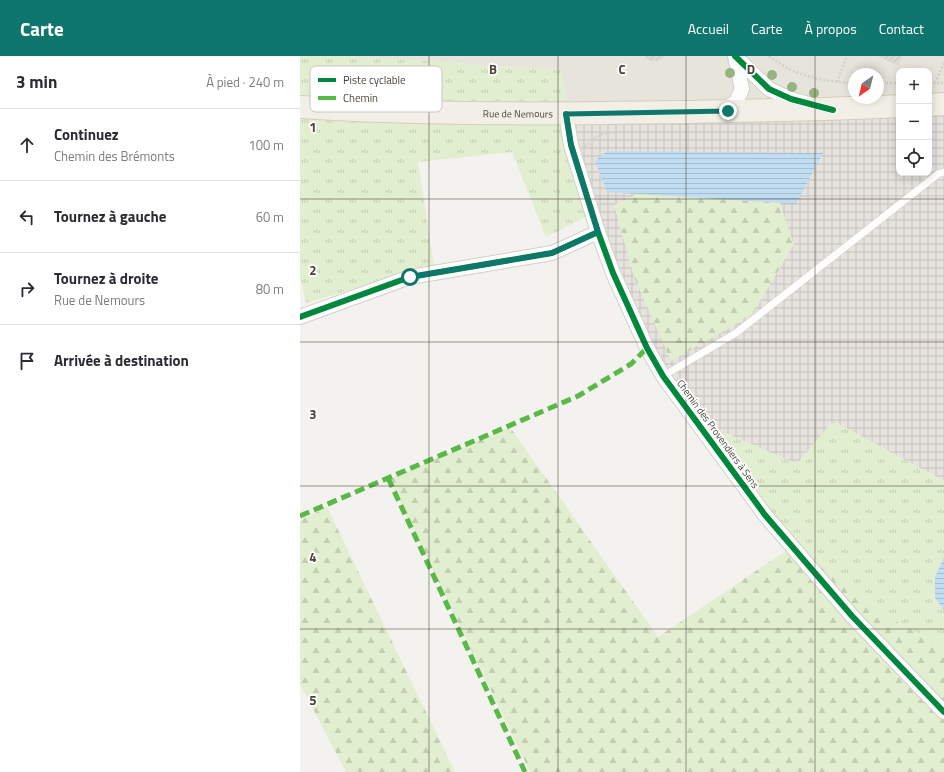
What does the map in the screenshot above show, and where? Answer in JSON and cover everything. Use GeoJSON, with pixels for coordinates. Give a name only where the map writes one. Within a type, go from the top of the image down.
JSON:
{"type":"FeatureCollection","features":[{"type":"Feature","properties":{"kind":"main road"},"geometry":{"type":"LineString","coordinates":[[932,105],[944,104]]}},
{"type":"Feature","properties":{"kind":"main road","name":"Rue de Nemours"},"geometry":{"type":"LineString","coordinates":[[433,112],[566,114],[833,110],[896,106]]}},
{"type":"Feature","properties":{"kind":"main road","name":"Rue de Nemours"},"geometry":{"type":"LineString","coordinates":[[300,107],[310,108]]}},
{"type":"Feature","properties":{"kind":"street"},"geometry":{"type":"LineString","coordinates":[[721,111],[736,102],[742,89],[735,56]]}},
{"type":"Feature","properties":{"kind":"street"},"geometry":{"type":"LineString","coordinates":[[735,56],[769,89],[792,100],[833,110]]}},
{"type":"Feature","properties":{"kind":"street"},"geometry":{"type":"LineString","coordinates":[[742,89],[766,110]]}},
{"type":"Feature","properties":{"kind":"street"},"geometry":{"type":"LineString","coordinates":[[766,110],[769,89]]}},
{"type":"Feature","properties":{"kind":"street","name":"Chemin des Provendiers à Sens"},"geometry":{"type":"LineString","coordinates":[[566,114],[571,145],[598,232],[613,273],[644,341],[663,376],[765,515],[852,616],[944,712]]}},
{"type":"Feature","properties":{"kind":"street"},"geometry":{"type":"LineString","coordinates":[[300,316],[410,277],[552,253],[598,232]]}},
{"type":"Feature","properties":{"kind":"lane"},"geometry":{"type":"LineString","coordinates":[[663,376],[736,333],[938,174],[944,172]]}},
{"type":"Feature","properties":{"kind":"path"},"geometry":{"type":"LineString","coordinates":[[769,56],[781,66],[807,77],[848,83]]}},
{"type":"Feature","properties":{"kind":"path"},"geometry":{"type":"LineString","coordinates":[[837,82],[847,56]]}},
{"type":"Feature","properties":{"kind":"path"},"geometry":{"type":"LineString","coordinates":[[944,63],[935,83],[944,83]]}},
{"type":"Feature","properties":{"kind":"path"},"geometry":{"type":"LineString","coordinates":[[884,83],[896,83]]}},
{"type":"Feature","properties":{"kind":"path"},"geometry":{"type":"LineString","coordinates":[[578,168],[585,147],[597,136],[609,132],[625,132]]}},
{"type":"Feature","properties":{"kind":"shaded area"},"geometry":{"type":"Polygon","coordinates":[[[347,56],[944,56],[944,112],[932,113],[932,68],[896,68],[896,114],[571,122],[561,70],[347,56]]]}},
{"type":"Feature","properties":{"kind":"shaded area"},"geometry":{"type":"Polygon","coordinates":[[[944,112],[944,481],[833,421],[797,464],[698,421],[637,334],[588,216],[571,122],[896,114],[896,176],[932,176],[932,113],[944,112]]]}},
{"type":"Feature","properties":{"kind":"green space"},"geometry":{"type":"Polygon","coordinates":[[[300,56],[347,56],[561,70],[588,216],[546,237],[512,152],[418,162],[434,265],[306,303],[300,275],[300,56]]]}},
{"type":"Feature","properties":{"kind":"green space"},"geometry":{"type":"Polygon","coordinates":[[[661,183],[774,187],[794,244],[752,315],[671,361],[634,277],[614,205],[661,183]]]}},
{"type":"Feature","properties":{"kind":"green space"},"geometry":{"type":"Polygon","coordinates":[[[698,421],[797,464],[833,421],[944,481],[944,557],[935,577],[935,598],[944,610],[944,647],[888,617],[800,542],[790,548],[698,421]]]}},
{"type":"Feature","properties":{"kind":"green space"},"geometry":{"type":"Polygon","coordinates":[[[510,427],[658,637],[800,542],[888,617],[944,647],[944,772],[530,772],[389,479],[510,427]]]}},
{"type":"Feature","properties":{"kind":"green space"},"geometry":{"type":"Polygon","coordinates":[[[327,507],[455,772],[346,772],[300,684],[300,520],[327,507]]]}},
{"type":"Feature","properties":{"kind":"water"},"geometry":{"type":"Polygon","coordinates":[[[607,151],[823,153],[796,204],[607,192],[595,161],[607,151]]]}},
{"type":"Feature","properties":{"kind":"water"},"geometry":{"type":"Polygon","coordinates":[[[944,557],[944,610],[935,598],[935,577],[944,557]]]}},
{"type":"Feature","properties":{"kind":"building"},"geometry":{"type":"Polygon","coordinates":[[[645,56],[665,56],[654,61],[649,60],[645,56]]]}},
{"type":"Feature","properties":{"kind":"building"},"geometry":{"type":"Polygon","coordinates":[[[878,56],[902,56],[898,65],[878,56]]]}},
{"type":"Feature","properties":{"kind":"marked path"},"geometry":{"type":"LineString","coordinates":[[300,516],[578,396],[631,364],[647,348]]}},
{"type":"Feature","properties":{"kind":"marked path"},"geometry":{"type":"LineString","coordinates":[[388,478],[525,772]]}},
{"type":"Feature","properties":{"kind":"cycle path"},"geometry":{"type":"LineString","coordinates":[[735,56],[769,89],[791,99],[833,110]]}},
{"type":"Feature","properties":{"kind":"cycle path"},"geometry":{"type":"LineString","coordinates":[[566,114],[571,145],[598,232],[613,273],[647,348],[663,376],[765,515],[852,616],[944,712]]}},
{"type":"Feature","properties":{"kind":"cycle path"},"geometry":{"type":"LineString","coordinates":[[300,317],[410,277],[552,253],[598,232]]}},
{"type":"Feature","properties":{"kind":"route"},"geometry":{"type":"LineString","coordinates":[[410,277],[552,253],[598,232],[571,145],[566,114],[728,111]]}}]}
